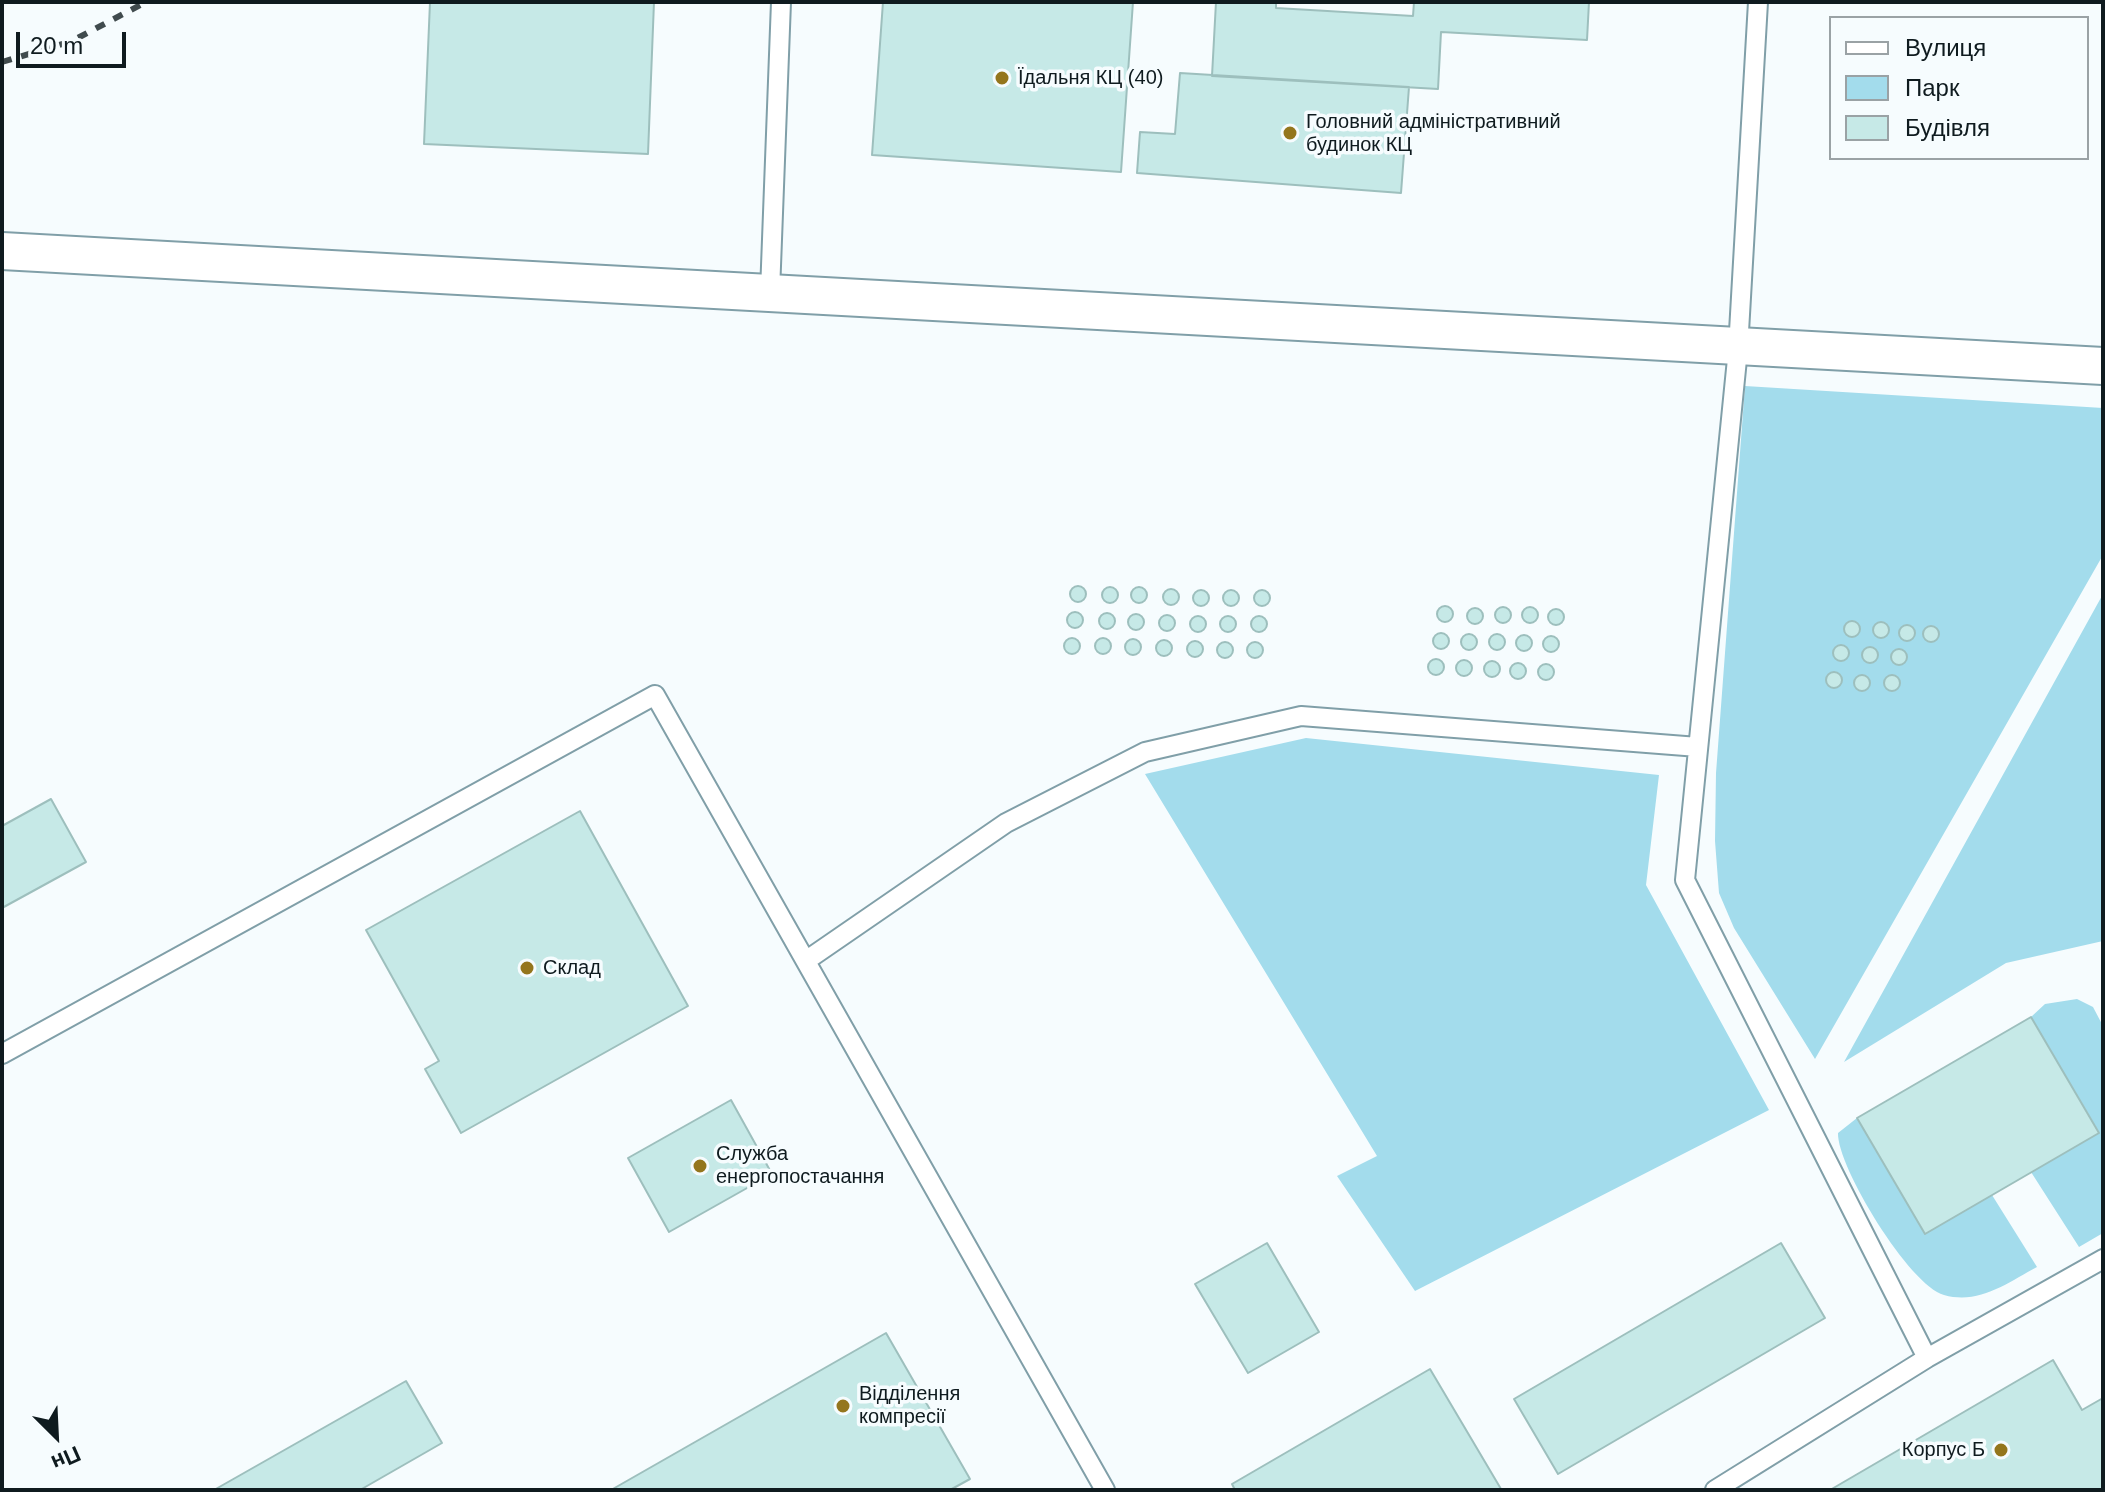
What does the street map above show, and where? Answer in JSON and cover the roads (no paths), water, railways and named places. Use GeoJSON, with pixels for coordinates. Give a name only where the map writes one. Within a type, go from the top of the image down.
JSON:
{"type":"FeatureCollection","features":[{"type":"Feature","properties":{"kind":"street"},"geometry":{"type":"LineString","coordinates":[[2,251],[1738,349],[2103,366]]}},
{"type":"Feature","properties":{"kind":"lane"},"geometry":{"type":"LineString","coordinates":[[770,292],[781,2]]}},
{"type":"Feature","properties":{"kind":"lane"},"geometry":{"type":"LineString","coordinates":[[1758,2],[1738,349],[1685,880],[1927,1358]]}},
{"type":"Feature","properties":{"kind":"lane"},"geometry":{"type":"LineString","coordinates":[[2,1054],[655,695],[1105,1490]]}},
{"type":"Feature","properties":{"kind":"lane"},"geometry":{"type":"LineString","coordinates":[[807,960],[1006,823],[1145,752],[1160,748],[1301,716],[1698,747]]}},
{"type":"Feature","properties":{"kind":"lane"},"geometry":{"type":"LineString","coordinates":[[1715,1490],[1927,1358],[2103,1259]]}},
{"type":"Feature","properties":{"kind":"railway"},"geometry":{"type":"LineString","coordinates":[[2,62],[72,41],[146,2]]}},
{"type":"Feature","properties":{"kind":"place","name":"Їдальня КЦ (40)"},"geometry":{"type":"Point","coordinates":[1002,78]}},
{"type":"Feature","properties":{"kind":"place","name":"Головний адміністративний будинок КЦ"},"geometry":{"type":"Point","coordinates":[1290,133]}},
{"type":"Feature","properties":{"kind":"place","name":"Склад"},"geometry":{"type":"Point","coordinates":[527,968]}},
{"type":"Feature","properties":{"kind":"place","name":"Служба енергопостачання"},"geometry":{"type":"Point","coordinates":[700,1166]}},
{"type":"Feature","properties":{"kind":"place","name":"Відділення компресії"},"geometry":{"type":"Point","coordinates":[843,1406]}},
{"type":"Feature","properties":{"kind":"place","name":"Корпус Б"},"geometry":{"type":"Point","coordinates":[2001,1450]}}]}
